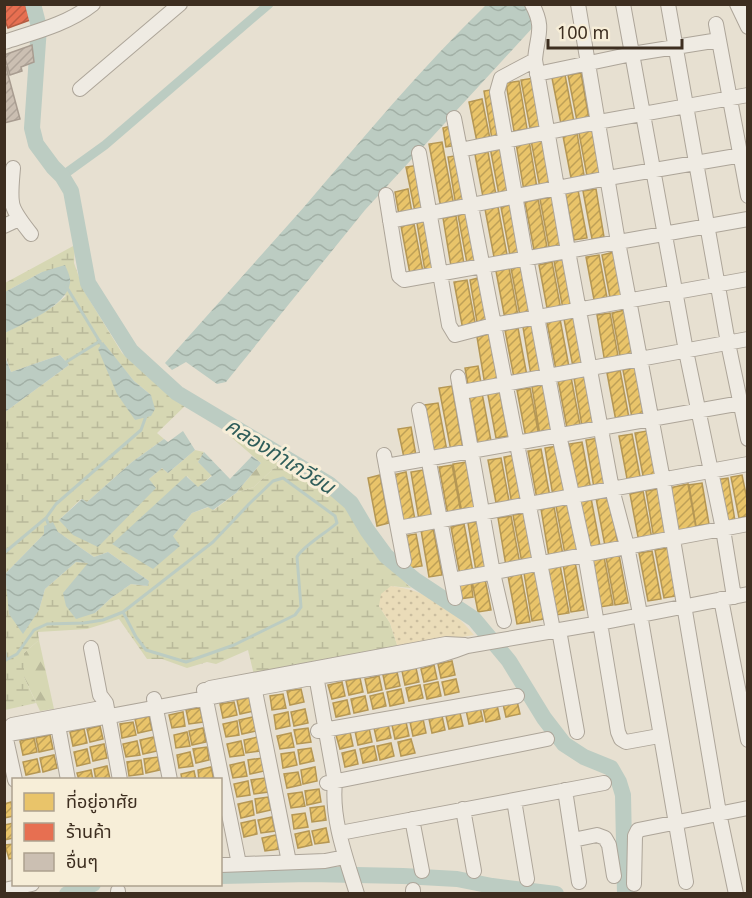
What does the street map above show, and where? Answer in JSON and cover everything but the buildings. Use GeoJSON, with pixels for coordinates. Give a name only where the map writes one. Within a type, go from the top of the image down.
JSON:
{"type":"FeatureCollection","features":[{"type":"Feature","properties":{"kind":"street"},"geometry":{"type":"LineString","coordinates":[[5,39],[49,28],[81,13],[93,4]]}},
{"type":"Feature","properties":{"kind":"street"},"geometry":{"type":"LineString","coordinates":[[80,89],[180,4]]}},
{"type":"Feature","properties":{"kind":"street"},"geometry":{"type":"LineString","coordinates":[[532,4],[541,24],[535,60],[578,309],[612,489],[627,546],[640,614],[659,736],[686,882]]}},
{"type":"Feature","properties":{"kind":"street"},"geometry":{"type":"LineString","coordinates":[[578,4],[618,242],[673,536],[719,813],[736,894]]}},
{"type":"Feature","properties":{"kind":"street"},"geometry":{"type":"LineString","coordinates":[[623,4],[686,351],[723,529],[734,597],[747,740]]}},
{"type":"Feature","properties":{"kind":"street"},"geometry":{"type":"LineString","coordinates":[[668,4],[709,225],[728,343],[744,403],[747,440]]}},
{"type":"Feature","properties":{"kind":"street"},"geometry":{"type":"LineString","coordinates":[[737,4],[747,27]]}},
{"type":"Feature","properties":{"kind":"street"},"geometry":{"type":"LineString","coordinates":[[716,24],[729,98],[744,155],[747,196]]}},
{"type":"Feature","properties":{"kind":"street"},"geometry":{"type":"LineString","coordinates":[[537,74],[632,54],[719,40]]}},
{"type":"Feature","properties":{"kind":"street"},"geometry":{"type":"LineString","coordinates":[[535,60],[501,78],[497,92],[526,258],[559,435],[599,623],[618,732],[621,739],[626,742],[659,736]]}},
{"type":"Feature","properties":{"kind":"street"},"geometry":{"type":"LineString","coordinates":[[460,150],[643,113],[747,95]]}},
{"type":"Feature","properties":{"kind":"street"},"geometry":{"type":"LineString","coordinates":[[454,118],[515,443],[577,732]]}},
{"type":"Feature","properties":{"kind":"street"},"geometry":{"type":"LineString","coordinates":[[419,153],[449,325],[455,335],[493,325],[747,279]]}},
{"type":"Feature","properties":{"kind":"street"},"geometry":{"type":"LineString","coordinates":[[390,221],[608,178],[744,155]]}},
{"type":"Feature","properties":{"kind":"street"},"geometry":{"type":"LineString","coordinates":[[13,168],[11,204],[31,234]]}},
{"type":"Feature","properties":{"kind":"street"},"geometry":{"type":"LineString","coordinates":[[386,195],[401,280],[441,275],[747,219]]}},
{"type":"Feature","properties":{"kind":"street"},"geometry":{"type":"LineString","coordinates":[[4,226],[19,219]]}},
{"type":"Feature","properties":{"kind":"street"},"geometry":{"type":"LineString","coordinates":[[462,392],[747,339]]}},
{"type":"Feature","properties":{"kind":"street"},"geometry":{"type":"LineString","coordinates":[[458,377],[493,573],[504,621]]}},
{"type":"Feature","properties":{"kind":"street"},"geometry":{"type":"LineString","coordinates":[[404,561],[385,461],[428,459],[744,403]]}},
{"type":"Feature","properties":{"kind":"street"},"geometry":{"type":"LineString","coordinates":[[419,411],[455,598]]}},
{"type":"Feature","properties":{"kind":"street"},"geometry":{"type":"LineString","coordinates":[[398,528],[747,464]]}},
{"type":"Feature","properties":{"kind":"street"},"geometry":{"type":"LineString","coordinates":[[452,580],[673,536],[747,524]]}},
{"type":"Feature","properties":{"kind":"street"},"geometry":{"type":"LineString","coordinates":[[15,778],[5,732],[107,711],[426,653],[449,653],[482,643],[734,597]]}},
{"type":"Feature","properties":{"kind":"street"},"geometry":{"type":"LineString","coordinates":[[91,648],[100,695],[107,711],[120,778]]}},
{"type":"Feature","properties":{"kind":"street"},"geometry":{"type":"LineString","coordinates":[[311,674],[340,833],[356,890]]}},
{"type":"Feature","properties":{"kind":"street"},"geometry":{"type":"LineString","coordinates":[[254,684],[289,862]]}},
{"type":"Feature","properties":{"kind":"street"},"geometry":{"type":"LineString","coordinates":[[205,693],[221,778]]}},
{"type":"Feature","properties":{"kind":"street"},"geometry":{"type":"LineString","coordinates":[[322,730],[517,696]]}},
{"type":"Feature","properties":{"kind":"street"},"geometry":{"type":"LineString","coordinates":[[155,703],[170,778]]}},
{"type":"Feature","properties":{"kind":"street"},"geometry":{"type":"LineString","coordinates":[[57,721],[68,778]]}},
{"type":"Feature","properties":{"kind":"street"},"geometry":{"type":"LineString","coordinates":[[332,787],[547,739]]}},
{"type":"Feature","properties":{"kind":"street"},"geometry":{"type":"LineString","coordinates":[[222,781],[238,864]]}},
{"type":"Feature","properties":{"kind":"street"},"geometry":{"type":"LineString","coordinates":[[340,833],[604,783]]}},
{"type":"Feature","properties":{"kind":"street"},"geometry":{"type":"LineString","coordinates":[[565,790],[579,882]]}},
{"type":"Feature","properties":{"kind":"street"},"geometry":{"type":"LineString","coordinates":[[514,800],[527,879]]}},
{"type":"Feature","properties":{"kind":"street"},"geometry":{"type":"LineString","coordinates":[[634,884],[635,832],[747,808]]}},
{"type":"Feature","properties":{"kind":"street"},"geometry":{"type":"LineString","coordinates":[[463,809],[474,871]]}},
{"type":"Feature","properties":{"kind":"street"},"geometry":{"type":"LineString","coordinates":[[412,819],[422,871]]}},
{"type":"Feature","properties":{"kind":"street"},"geometry":{"type":"LineString","coordinates":[[573,840],[597,836],[605,838],[609,845],[614,876]]}},
{"type":"Feature","properties":{"kind":"street"},"geometry":{"type":"LineString","coordinates":[[222,865],[346,859]]}},
{"type":"Feature","properties":{"kind":"street"},"geometry":{"type":"LineString","coordinates":[[4,890],[26,886]]}},
{"type":"Feature","properties":{"kind":"green space"},"geometry":{"type":"Polygon","coordinates":[[[75,245],[74,263],[84,291],[122,353],[150,378],[187,404],[157,433],[164,439],[132,462],[87,502],[81,499],[59,520],[155,488],[149,479],[162,468],[168,473],[195,450],[204,452],[198,462],[212,475],[198,488],[187,476],[173,536],[192,513],[209,507],[214,510],[236,493],[254,487],[281,464],[338,497],[352,512],[378,556],[411,588],[391,586],[379,606],[390,623],[398,648],[254,675],[248,650],[216,664],[207,662],[187,668],[162,659],[147,659],[119,619],[87,629],[38,632],[39,640],[24,653],[24,677],[36,703],[5,710],[5,574],[5,412],[69,365],[60,355],[11,372],[5,354],[5,333],[54,306],[66,296],[42,272],[5,292],[5,283],[75,245]],[[102,342],[135,420],[151,395],[134,381],[102,342]],[[58,532],[44,534],[5,574],[39,610],[45,589],[76,562],[88,563],[95,613],[131,584],[147,586],[149,581],[108,552],[94,557],[58,532]]]}},
{"type":"Feature","properties":{"kind":"green space"},"geometry":{"type":"Polygon","coordinates":[[[233,428],[278,457],[281,464],[254,487],[236,493],[261,463],[231,437],[233,428]]]}},
{"type":"Feature","properties":{"kind":"green space"},"geometry":{"type":"Polygon","coordinates":[[[39,640],[54,709],[40,711],[24,677],[24,653],[39,640]]]}},
{"type":"Feature","properties":{"kind":"sand"},"geometry":{"type":"Polygon","coordinates":[[[391,586],[427,596],[457,617],[474,635],[398,648],[390,623],[379,606],[381,594],[391,586]]]}},
{"type":"Feature","properties":{"kind":"water"},"geometry":{"type":"Polygon","coordinates":[[[486,5],[526,5],[536,24],[365,210],[226,382],[217,384],[186,362],[172,370],[165,363],[415,78],[486,5]]]}},
{"type":"Feature","properties":{"kind":"water"},"geometry":{"type":"Polygon","coordinates":[[[65,265],[70,283],[61,299],[44,313],[5,333],[5,292],[42,272],[65,265]]]}},
{"type":"Feature","properties":{"kind":"water"},"geometry":{"type":"Polygon","coordinates":[[[103,342],[134,381],[151,395],[155,409],[151,416],[135,420],[117,394],[98,349],[103,342]]]}},
{"type":"Feature","properties":{"kind":"water"},"geometry":{"type":"Polygon","coordinates":[[[4,354],[11,372],[60,355],[69,365],[5,412],[4,354]]]}},
{"type":"Feature","properties":{"kind":"water"},"geometry":{"type":"Polygon","coordinates":[[[183,431],[195,450],[168,473],[162,468],[149,479],[156,488],[98,547],[73,535],[59,520],[82,499],[87,502],[132,462],[164,439],[168,442],[183,431]]]}},
{"type":"Feature","properties":{"kind":"water"},"geometry":{"type":"Polygon","coordinates":[[[204,452],[230,479],[252,456],[261,463],[236,493],[213,510],[208,507],[192,513],[173,536],[180,546],[153,569],[112,544],[186,476],[198,487],[212,476],[198,462],[204,452]]]}},
{"type":"Feature","properties":{"kind":"water"},"geometry":{"type":"Polygon","coordinates":[[[53,522],[58,532],[94,557],[108,552],[149,581],[148,586],[131,584],[95,613],[76,619],[66,606],[63,593],[88,563],[76,562],[45,589],[39,610],[23,634],[9,614],[5,574],[44,534],[44,526],[53,522]]]}},
{"type":"Feature","properties":{"kind":"waterway","name":"คลองท่าเกวียน"},"geometry":{"type":"LineString","coordinates":[[33,4],[39,27],[32,128],[36,144],[71,191],[88,283],[131,351],[177,393],[329,484],[351,503],[386,556],[415,580],[474,619],[509,661],[544,718],[564,744],[584,757],[611,768],[623,795],[625,894]]}},
{"type":"Feature","properties":{"kind":"waterway"},"geometry":{"type":"LineString","coordinates":[[62,176],[105,145],[269,4]]}},
{"type":"Feature","properties":{"kind":"waterway"},"geometry":{"type":"LineString","coordinates":[[66,286],[103,347]]}},
{"type":"Feature","properties":{"kind":"waterway"},"geometry":{"type":"LineString","coordinates":[[63,364],[100,341]]}},
{"type":"Feature","properties":{"kind":"waterway"},"geometry":{"type":"LineString","coordinates":[[49,526],[46,518],[56,504],[141,430],[146,416]]}},
{"type":"Feature","properties":{"kind":"waterway"},"geometry":{"type":"LineString","coordinates":[[4,661],[17,654],[34,630],[47,624],[84,623],[103,620],[123,612],[213,542],[273,481],[283,478],[335,516],[337,523],[309,544],[297,557],[301,607],[295,615],[234,645],[186,662],[146,650],[136,637],[123,612]]}},
{"type":"Feature","properties":{"kind":"waterway"},"geometry":{"type":"LineString","coordinates":[[4,553],[46,518]]}},
{"type":"Feature","properties":{"kind":"waterway"},"geometry":{"type":"LineString","coordinates":[[4,647],[6,660]]}},
{"type":"Feature","properties":{"kind":"waterway"},"geometry":{"type":"LineString","coordinates":[[222,876],[310,874],[403,876],[457,879],[556,894]]}},
{"type":"Feature","properties":{"kind":"waterway"},"geometry":{"type":"LineString","coordinates":[[67,894],[88,886]]}}]}
